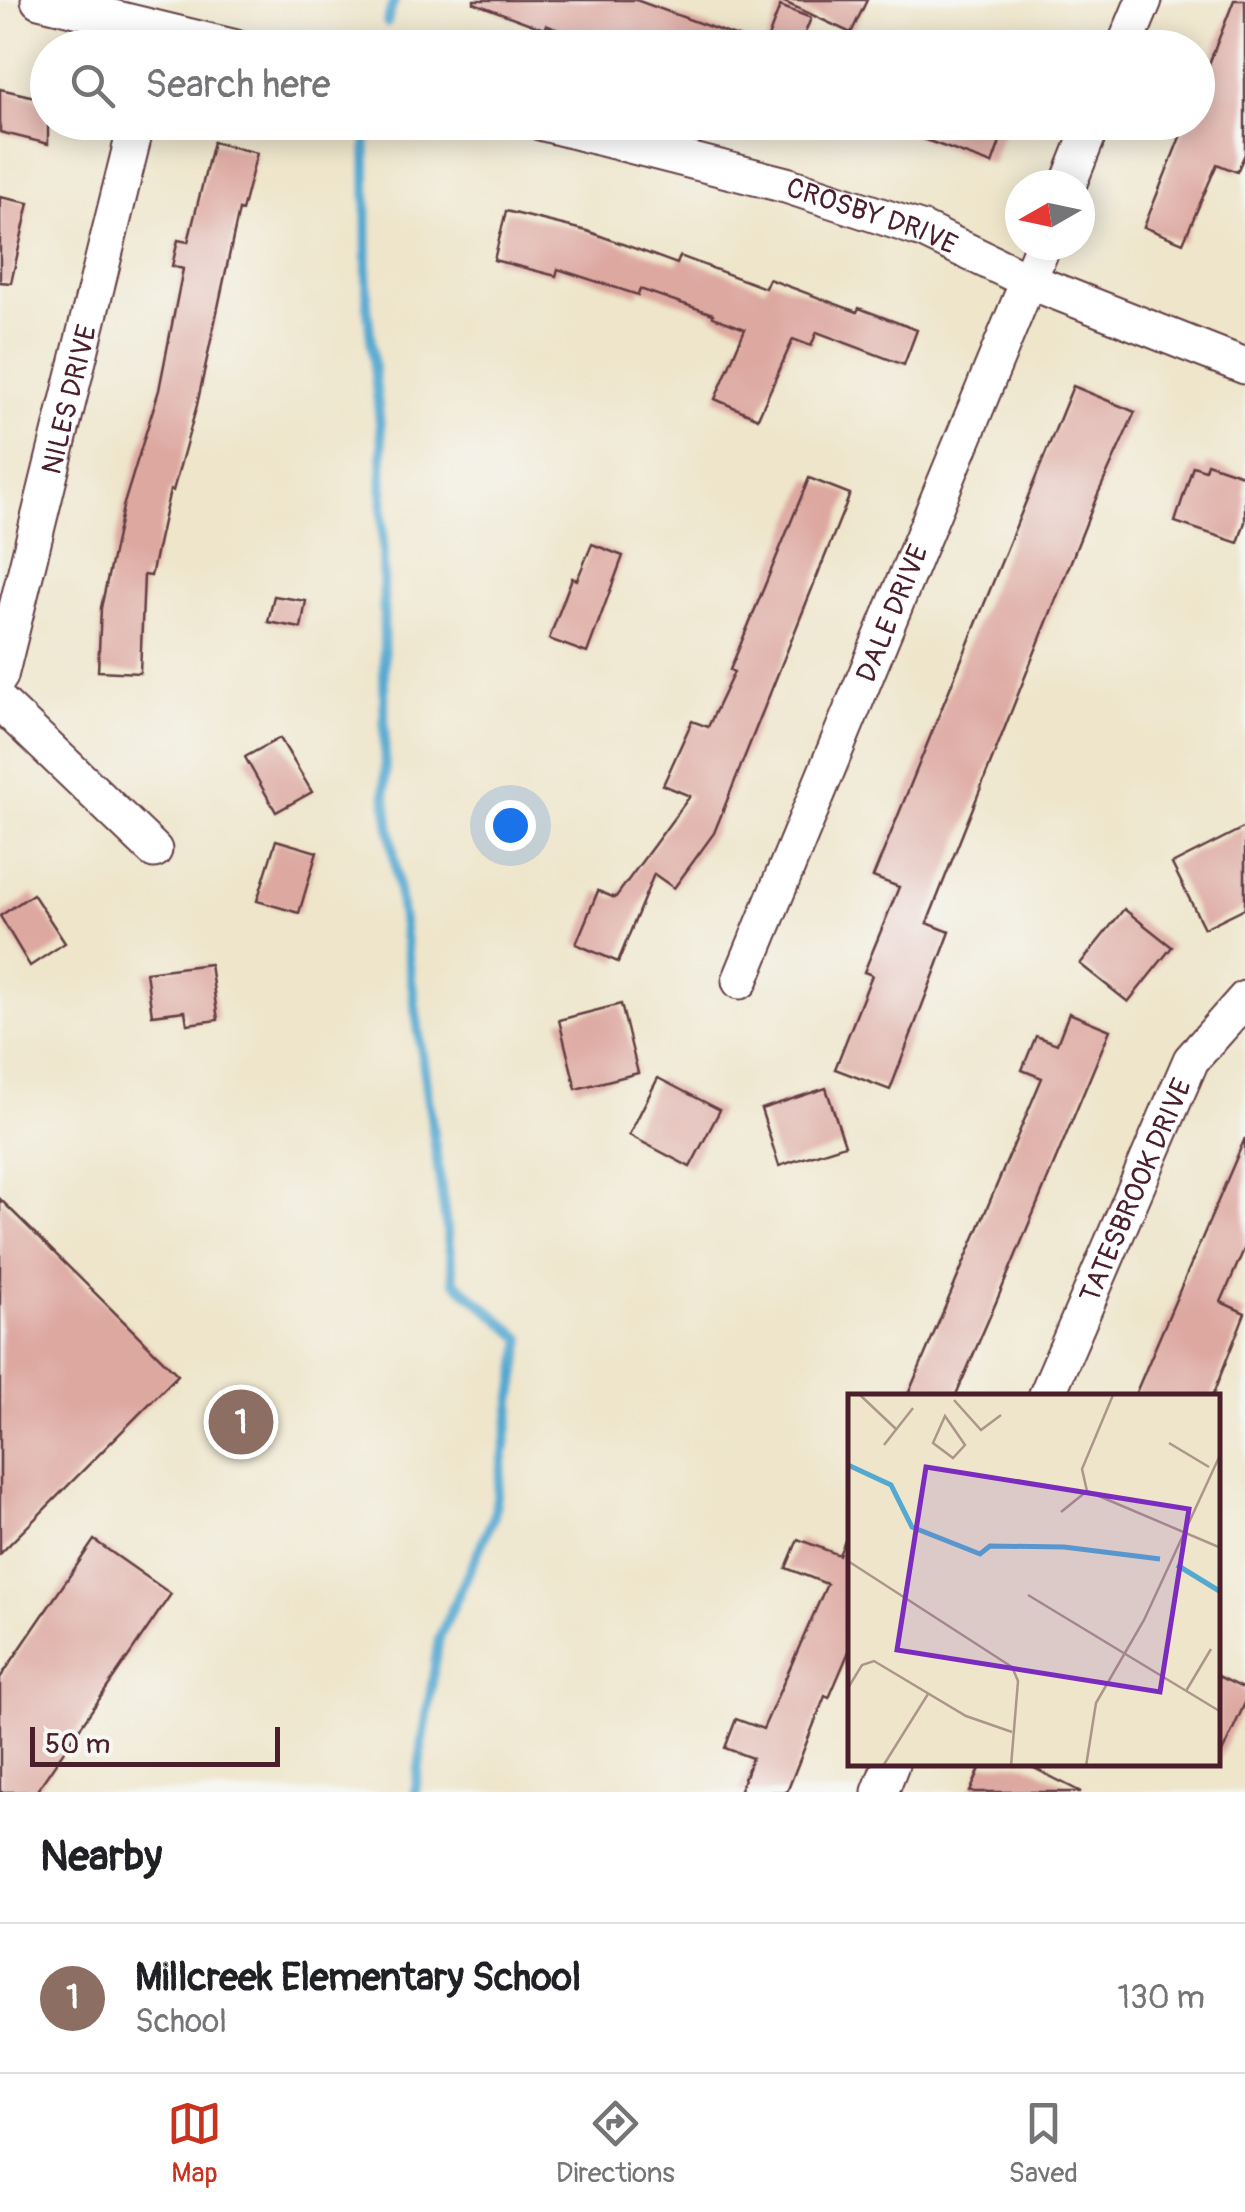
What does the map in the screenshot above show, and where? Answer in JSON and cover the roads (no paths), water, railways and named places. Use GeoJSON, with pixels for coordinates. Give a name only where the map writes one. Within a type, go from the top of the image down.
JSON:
{"type":"FeatureCollection","features":[{"type":"Feature","properties":{"kind":"street"},"geometry":{"type":"LineString","coordinates":[[39,0],[161,26]]}},
{"type":"Feature","properties":{"kind":"street"},"geometry":{"type":"LineString","coordinates":[[1132,30],[1144,0]]}},
{"type":"Feature","properties":{"kind":"street","name":"NILES DRIVE"},"geometry":{"type":"LineString","coordinates":[[0,676],[133,140]]}},
{"type":"Feature","properties":{"kind":"street","name":"CROSBY DRIVE"},"geometry":{"type":"LineString","coordinates":[[610,140],[786,185],[923,230],[1029,281],[1245,366]]}},
{"type":"Feature","properties":{"kind":"street"},"geometry":{"type":"LineString","coordinates":[[1074,170],[1087,140]]}},
{"type":"Feature","properties":{"kind":"street","name":"DALE DRIVE"},"geometry":{"type":"LineString","coordinates":[[740,980],[1037,260]]}},
{"type":"Feature","properties":{"kind":"street"},"geometry":{"type":"LineString","coordinates":[[0,702],[154,850]]}},
{"type":"Feature","properties":{"kind":"street","name":"TATESBROOK DRIVE"},"geometry":{"type":"LineString","coordinates":[[1047,1394],[1191,1060],[1245,1000]]}},
{"type":"Feature","properties":{"kind":"street"},"geometry":{"type":"LineString","coordinates":[[880,1792],[891,1767]]}},
{"type":"Feature","properties":{"kind":"waterway"},"geometry":{"type":"LineString","coordinates":[[387,22],[394,0]]}},
{"type":"Feature","properties":{"kind":"waterway"},"geometry":{"type":"LineString","coordinates":[[366,142],[367,304],[382,442],[385,793],[454,1281],[522,1339],[494,1516],[439,1638],[415,1792]]}},
{"type":"Feature","properties":{"kind":"place","name":"Millcreek Elementary School"},"geometry":{"type":"Point","coordinates":[241,1422]}}]}
